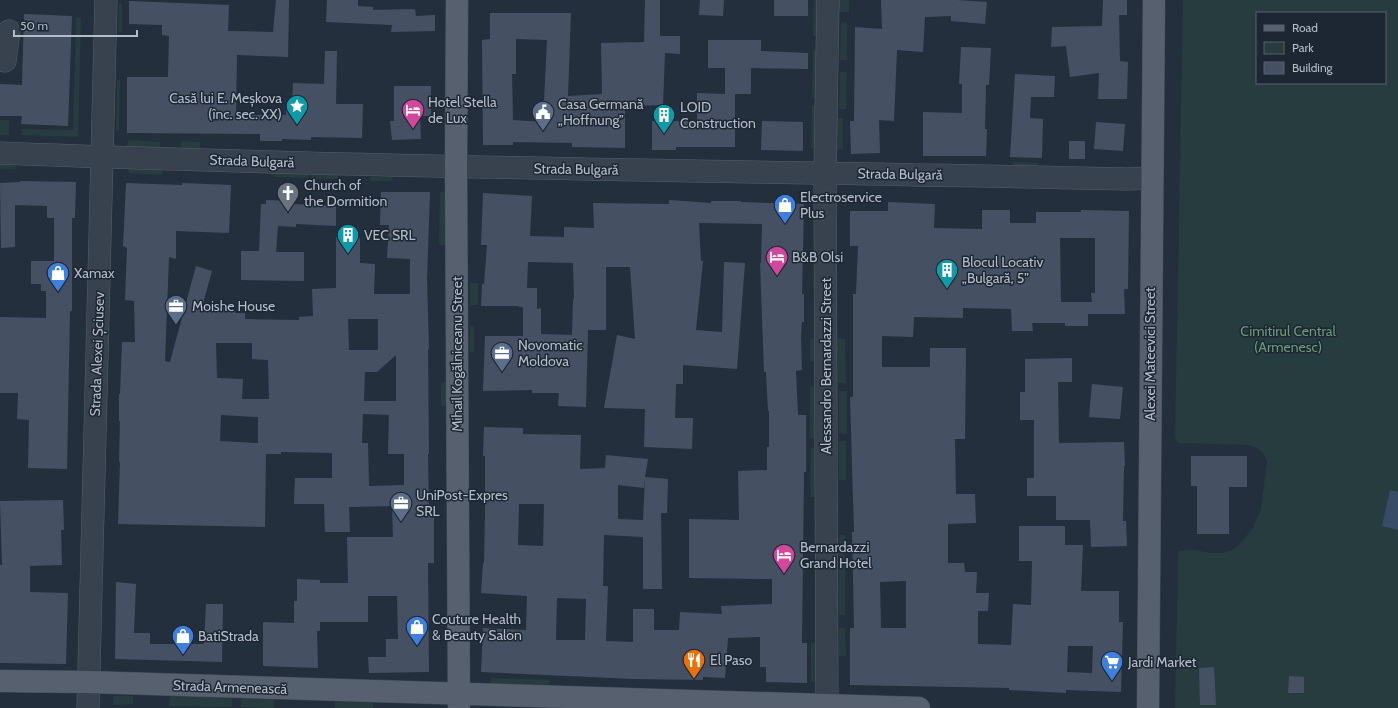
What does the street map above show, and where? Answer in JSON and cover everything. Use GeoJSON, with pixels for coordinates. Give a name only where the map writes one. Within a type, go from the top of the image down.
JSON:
{"type":"FeatureCollection","features":[{"type":"Feature","properties":{"kind":"main road","name":"Mihail Kogălniceanu Street"},"geometry":{"type":"LineString","coordinates":[[457,0],[456,167],[459,701]]}},
{"type":"Feature","properties":{"kind":"main road","name":"Alexei Mateevici Street"},"geometry":{"type":"LineString","coordinates":[[1148,708],[1154,0]]}},
{"type":"Feature","properties":{"kind":"main road","name":"Strada Armenească"},"geometry":{"type":"LineString","coordinates":[[0,681],[88,682],[459,701],[919,708]]}},
{"type":"Feature","properties":{"kind":"street","name":"Strada Alexei Șciusev"},"geometry":{"type":"LineString","coordinates":[[88,708],[106,0]]}},
{"type":"Feature","properties":{"kind":"street","name":"Alessandro Bernardazzi Street"},"geometry":{"type":"LineString","coordinates":[[827,706],[825,172],[828,0]]}},
{"type":"Feature","properties":{"kind":"street"},"geometry":{"type":"LineString","coordinates":[[0,60],[5,61],[9,31]]}},
{"type":"Feature","properties":{"kind":"street","name":"Strada Bulgară"},"geometry":{"type":"LineString","coordinates":[[0,153],[456,167],[825,172],[1128,179],[1152,178]]}},
{"type":"Feature","properties":{"kind":"green space"},"geometry":{"type":"Polygon","coordinates":[[[814,0],[820,0],[819,36],[813,36],[814,0]]]}},
{"type":"Feature","properties":{"kind":"green space"},"geometry":{"type":"Polygon","coordinates":[[[839,0],[849,0],[849,12],[838,12],[839,0]]]}},
{"type":"Feature","properties":{"kind":"green space","name":"Cimitirul Central (Armenesc)"},"geometry":{"type":"Polygon","coordinates":[[[1183,0],[1398,0],[1398,708],[1175,708],[1178,551],[1196,550],[1209,553],[1223,553],[1232,550],[1239,545],[1252,529],[1261,509],[1267,461],[1259,449],[1249,445],[1179,443],[1175,438],[1183,0]]]}},
{"type":"Feature","properties":{"kind":"green space"},"geometry":{"type":"Polygon","coordinates":[[[119,4],[122,4],[122,32],[118,32],[119,4]]]}},
{"type":"Feature","properties":{"kind":"green space"},"geometry":{"type":"Polygon","coordinates":[[[76,18],[81,18],[78,137],[21,135],[22,129],[73,130],[76,18]]]}},
{"type":"Feature","properties":{"kind":"green space"},"geometry":{"type":"Polygon","coordinates":[[[841,22],[847,23],[847,60],[840,60],[841,22]]]}},
{"type":"Feature","properties":{"kind":"green space"},"geometry":{"type":"Polygon","coordinates":[[[813,50],[820,51],[818,98],[812,98],[813,50]]]}},
{"type":"Feature","properties":{"kind":"green space"},"geometry":{"type":"Polygon","coordinates":[[[840,72],[847,72],[846,109],[839,109],[840,72]]]}},
{"type":"Feature","properties":{"kind":"green space"},"geometry":{"type":"Polygon","coordinates":[[[117,80],[120,80],[119,131],[116,131],[117,80]]]}},
{"type":"Feature","properties":{"kind":"green space"},"geometry":{"type":"Polygon","coordinates":[[[812,105],[819,105],[818,148],[811,148],[812,105]]]}},
{"type":"Feature","properties":{"kind":"green space"},"geometry":{"type":"Polygon","coordinates":[[[837,118],[843,118],[843,149],[837,149],[837,118]]]}},
{"type":"Feature","properties":{"kind":"green space"},"geometry":{"type":"Polygon","coordinates":[[[0,120],[9,120],[9,135],[0,135],[0,120]]]}},
{"type":"Feature","properties":{"kind":"green space"},"geometry":{"type":"Polygon","coordinates":[[[128,140],[160,142],[160,148],[127,146],[128,140]]]}},
{"type":"Feature","properties":{"kind":"green space"},"geometry":{"type":"Polygon","coordinates":[[[181,141],[200,142],[200,148],[181,148],[181,141]]]}},
{"type":"Feature","properties":{"kind":"green space"},"geometry":{"type":"Polygon","coordinates":[[[1013,162],[1038,163],[1038,173],[1012,172],[1013,162]]]}},
{"type":"Feature","properties":{"kind":"green space"},"geometry":{"type":"Polygon","coordinates":[[[0,164],[16,164],[15,169],[0,169],[0,164]]]}},
{"type":"Feature","properties":{"kind":"green space"},"geometry":{"type":"Polygon","coordinates":[[[129,167],[162,169],[162,175],[129,173],[129,167]]]}},
{"type":"Feature","properties":{"kind":"green space"},"geometry":{"type":"Polygon","coordinates":[[[270,173],[308,174],[308,178],[275,177],[270,173]]]}},
{"type":"Feature","properties":{"kind":"green space"},"geometry":{"type":"Polygon","coordinates":[[[312,175],[338,175],[338,179],[312,179],[312,175]]]}},
{"type":"Feature","properties":{"kind":"green space"},"geometry":{"type":"Polygon","coordinates":[[[370,177],[393,177],[392,181],[370,181],[370,177]]]}},
{"type":"Feature","properties":{"kind":"green space"},"geometry":{"type":"Polygon","coordinates":[[[440,192],[448,192],[447,245],[439,245],[440,192]]]}},
{"type":"Feature","properties":{"kind":"green space"},"geometry":{"type":"Polygon","coordinates":[[[470,283],[478,283],[478,305],[470,305],[470,283]]]}},
{"type":"Feature","properties":{"kind":"green space"},"geometry":{"type":"Polygon","coordinates":[[[470,326],[474,326],[474,352],[470,352],[470,326]]]}},
{"type":"Feature","properties":{"kind":"green space"},"geometry":{"type":"Polygon","coordinates":[[[810,339],[818,339],[818,361],[810,361],[810,339]]]}},
{"type":"Feature","properties":{"kind":"green space"},"geometry":{"type":"Polygon","coordinates":[[[837,339],[845,339],[846,383],[838,383],[837,339]]]}},
{"type":"Feature","properties":{"kind":"green space"},"geometry":{"type":"Polygon","coordinates":[[[446,382],[446,406],[441,406],[441,383],[446,382]]]}},
{"type":"Feature","properties":{"kind":"green space"},"geometry":{"type":"Polygon","coordinates":[[[810,386],[818,387],[819,438],[810,438],[810,386]]]}},
{"type":"Feature","properties":{"kind":"green space"},"geometry":{"type":"Polygon","coordinates":[[[839,391],[847,391],[847,434],[839,433],[839,391]]]}},
{"type":"Feature","properties":{"kind":"green space"},"geometry":{"type":"Polygon","coordinates":[[[839,441],[846,441],[846,480],[839,480],[839,441]]]}},
{"type":"Feature","properties":{"kind":"green space"},"geometry":{"type":"Polygon","coordinates":[[[811,448],[818,448],[818,497],[810,497],[811,448]]]}},
{"type":"Feature","properties":{"kind":"green space"},"geometry":{"type":"Polygon","coordinates":[[[839,535],[845,535],[845,615],[839,615],[839,535]]]}},
{"type":"Feature","properties":{"kind":"green space"},"geometry":{"type":"Polygon","coordinates":[[[839,628],[845,628],[846,656],[839,656],[839,628]]]}},
{"type":"Feature","properties":{"kind":"green space"},"geometry":{"type":"Polygon","coordinates":[[[811,643],[817,643],[817,682],[811,682],[811,643]]]}},
{"type":"Feature","properties":{"kind":"green space"},"geometry":{"type":"Polygon","coordinates":[[[491,678],[550,680],[549,688],[491,686],[491,678]]]}},
{"type":"Feature","properties":{"kind":"green space"},"geometry":{"type":"Polygon","coordinates":[[[170,695],[232,697],[232,707],[169,706],[170,695]]]}},
{"type":"Feature","properties":{"kind":"green space"},"geometry":{"type":"Polygon","coordinates":[[[113,696],[133,696],[133,704],[113,705],[113,696]]]}},
{"type":"Feature","properties":{"kind":"green space"},"geometry":{"type":"Polygon","coordinates":[[[241,697],[274,698],[274,708],[241,707],[241,697]]]}},
{"type":"Feature","properties":{"kind":"green space"},"geometry":{"type":"Polygon","coordinates":[[[335,700],[373,701],[373,708],[335,708],[335,700]]]}},
{"type":"Feature","properties":{"kind":"water"},"geometry":{"type":"Polygon","coordinates":[[[1390,490],[1398,492],[1398,530],[1382,526],[1390,490]]]}},
{"type":"Feature","properties":{"kind":"building"},"geometry":{"type":"Polygon","coordinates":[[[276,0],[289,0],[288,57],[237,55],[236,115],[286,115],[286,110],[292,110],[293,83],[324,84],[325,51],[337,51],[336,104],[363,104],[362,138],[311,137],[311,140],[282,139],[282,141],[260,141],[260,134],[127,133],[127,77],[168,77],[169,36],[162,35],[162,25],[129,24],[129,1],[229,5],[228,31],[273,32],[276,0]]]}},
{"type":"Feature","properties":{"kind":"building"},"geometry":{"type":"Polygon","coordinates":[[[327,0],[358,0],[358,6],[373,7],[373,10],[415,9],[416,16],[435,15],[435,31],[391,32],[392,25],[326,22],[327,0]]]}},
{"type":"Feature","properties":{"kind":"building"},"geometry":{"type":"Polygon","coordinates":[[[645,0],[660,0],[660,36],[680,36],[680,54],[665,53],[663,105],[625,106],[625,148],[572,147],[572,143],[513,142],[513,145],[483,145],[482,40],[490,39],[490,13],[571,13],[568,96],[602,94],[601,43],[644,42],[645,0]],[[516,39],[516,74],[512,74],[513,120],[543,122],[547,40],[516,39]]]}},
{"type":"Feature","properties":{"kind":"building"},"geometry":{"type":"Polygon","coordinates":[[[700,0],[724,0],[723,16],[699,15],[700,0]]]}},
{"type":"Feature","properties":{"kind":"building"},"geometry":{"type":"Polygon","coordinates":[[[774,0],[808,0],[808,16],[774,16],[774,0]]]}},
{"type":"Feature","properties":{"kind":"building"},"geometry":{"type":"Polygon","coordinates":[[[881,0],[958,0],[987,2],[985,24],[951,21],[951,16],[925,17],[923,52],[897,50],[894,121],[879,120],[880,153],[851,154],[850,121],[854,121],[855,27],[882,29],[881,0]]]}},
{"type":"Feature","properties":{"kind":"building"},"geometry":{"type":"Polygon","coordinates":[[[1103,0],[1127,0],[1127,15],[1119,15],[1120,61],[1128,62],[1127,99],[1098,99],[1099,73],[1070,77],[1066,46],[1051,47],[1052,27],[1102,26],[1103,0]]]}},
{"type":"Feature","properties":{"kind":"building"},"geometry":{"type":"Polygon","coordinates":[[[24,14],[72,16],[68,126],[21,124],[22,116],[0,116],[0,84],[22,85],[24,14]]]}},
{"type":"Feature","properties":{"kind":"building"},"geometry":{"type":"Polygon","coordinates":[[[708,40],[761,40],[761,51],[808,53],[808,69],[751,68],[751,94],[735,94],[735,147],[676,147],[676,150],[652,150],[652,121],[697,121],[697,93],[725,94],[725,68],[708,68],[708,40]]]}},
{"type":"Feature","properties":{"kind":"building"},"geometry":{"type":"Polygon","coordinates":[[[961,47],[991,48],[989,85],[986,85],[986,156],[923,156],[923,112],[962,113],[962,84],[959,84],[961,47]]]}},
{"type":"Feature","properties":{"kind":"building"},"geometry":{"type":"Polygon","coordinates":[[[1015,74],[1055,76],[1054,97],[1031,97],[1030,118],[1043,119],[1042,158],[1010,157],[1015,74]]]}},
{"type":"Feature","properties":{"kind":"building"},"geometry":{"type":"Polygon","coordinates":[[[394,86],[431,86],[431,116],[420,116],[421,139],[392,140],[390,121],[394,121],[394,86]]]}},
{"type":"Feature","properties":{"kind":"building"},"geometry":{"type":"Polygon","coordinates":[[[762,121],[803,122],[803,151],[761,150],[762,121]]]}},
{"type":"Feature","properties":{"kind":"building"},"geometry":{"type":"Polygon","coordinates":[[[1096,122],[1125,124],[1123,151],[1094,149],[1096,122]]]}},
{"type":"Feature","properties":{"kind":"building"},"geometry":{"type":"Polygon","coordinates":[[[1069,141],[1085,141],[1085,159],[1069,159],[1069,141]]]}},
{"type":"Feature","properties":{"kind":"building"},"geometry":{"type":"Polygon","coordinates":[[[20,181],[76,182],[75,218],[72,218],[72,311],[70,311],[67,469],[28,468],[29,420],[17,419],[18,393],[0,393],[0,317],[46,318],[46,291],[41,291],[41,284],[31,284],[31,261],[54,261],[54,218],[47,218],[47,206],[15,205],[15,247],[1,248],[0,183],[20,181]]]}},
{"type":"Feature","properties":{"kind":"building"},"geometry":{"type":"Polygon","coordinates":[[[126,183],[231,185],[229,233],[176,231],[176,259],[169,257],[165,361],[170,362],[196,266],[212,271],[202,307],[235,308],[235,313],[245,313],[245,319],[299,320],[299,317],[313,316],[312,289],[336,288],[336,237],[360,238],[360,263],[375,264],[374,294],[410,294],[410,259],[387,258],[389,225],[380,225],[381,192],[430,192],[427,280],[429,349],[428,454],[429,510],[434,510],[434,563],[428,563],[429,672],[369,673],[368,657],[386,657],[386,639],[398,639],[397,596],[368,596],[368,622],[320,622],[320,631],[317,631],[318,668],[263,666],[263,622],[294,623],[294,601],[297,601],[297,579],[320,580],[320,583],[348,583],[347,537],[393,537],[392,506],[349,507],[350,532],[325,532],[324,504],[294,504],[295,478],[332,478],[332,453],[281,452],[281,454],[266,454],[265,527],[118,524],[120,462],[119,394],[122,342],[135,342],[134,301],[125,300],[127,248],[123,246],[126,183]],[[348,319],[349,350],[378,350],[378,319],[348,319]],[[216,343],[217,378],[243,379],[242,399],[269,399],[268,360],[252,359],[252,343],[216,343]],[[396,355],[377,372],[365,372],[364,401],[396,401],[396,355]],[[363,414],[362,443],[368,443],[369,486],[404,485],[404,454],[388,454],[389,415],[363,414]],[[221,415],[220,441],[258,443],[258,417],[221,415]]]}},
{"type":"Feature","properties":{"kind":"building"},"geometry":{"type":"Polygon","coordinates":[[[483,193],[532,196],[530,236],[564,237],[564,227],[594,228],[593,203],[669,204],[669,200],[711,203],[711,201],[741,201],[804,204],[802,294],[804,294],[804,322],[802,322],[801,336],[802,370],[796,371],[798,415],[806,415],[802,643],[807,643],[807,683],[766,682],[766,667],[760,667],[760,637],[728,638],[725,678],[703,677],[703,680],[633,679],[481,672],[483,628],[526,630],[527,596],[481,593],[484,563],[485,514],[485,456],[483,456],[484,427],[523,428],[523,434],[581,435],[580,469],[605,468],[606,455],[648,459],[645,477],[668,479],[667,513],[661,513],[662,589],[643,589],[643,537],[604,535],[603,586],[608,586],[606,641],[633,642],[633,609],[654,609],[654,630],[679,630],[680,612],[722,614],[721,606],[772,604],[772,579],[689,578],[689,519],[739,520],[738,471],[767,470],[767,447],[769,447],[769,411],[766,372],[764,372],[760,263],[762,224],[699,223],[701,261],[703,261],[696,330],[722,332],[724,262],[745,263],[737,369],[683,365],[683,384],[676,384],[675,418],[693,418],[692,449],[644,447],[645,409],[604,408],[617,335],[635,339],[630,267],[606,267],[606,330],[588,330],[586,407],[558,406],[559,393],[532,393],[532,390],[483,391],[485,336],[523,336],[523,307],[481,306],[487,245],[481,245],[483,193]],[[528,262],[527,288],[537,288],[537,309],[541,308],[541,334],[572,335],[574,299],[573,263],[528,262]],[[645,479],[644,488],[618,485],[618,519],[643,520],[645,479]],[[519,504],[518,545],[543,546],[544,504],[519,504]],[[557,598],[556,640],[585,640],[586,599],[557,598]]]}},
{"type":"Feature","properties":{"kind":"building"},"geometry":{"type":"Polygon","coordinates":[[[266,200],[294,201],[294,204],[336,206],[336,226],[296,224],[296,227],[278,226],[276,252],[304,252],[304,281],[241,280],[241,251],[259,251],[261,204],[266,204],[266,200]]]}},
{"type":"Feature","properties":{"kind":"building"},"geometry":{"type":"Polygon","coordinates":[[[888,202],[935,204],[934,228],[982,229],[982,210],[1010,210],[1010,223],[1036,223],[1036,212],[1081,212],[1081,210],[1129,211],[1128,289],[1124,289],[1125,314],[1088,314],[1088,326],[1065,326],[1065,323],[1032,323],[1033,331],[1012,331],[1011,309],[963,308],[963,318],[914,317],[913,337],[882,336],[882,367],[930,367],[930,348],[966,348],[965,439],[955,439],[956,494],[975,494],[976,523],[948,524],[948,563],[964,563],[965,572],[977,572],[976,593],[989,593],[988,611],[978,611],[978,644],[1011,645],[1013,604],[1031,605],[1032,561],[1019,561],[1019,526],[1065,526],[1065,545],[1083,545],[1081,591],[1119,591],[1119,622],[1123,622],[1121,692],[1066,690],[1066,693],[1009,690],[1009,688],[850,685],[850,628],[854,628],[852,532],[854,532],[850,397],[853,397],[853,294],[856,294],[858,246],[850,246],[850,211],[888,211],[888,202]],[[1060,238],[1061,302],[1092,302],[1091,293],[1095,293],[1095,238],[1060,238]],[[906,581],[880,582],[881,628],[906,628],[906,581]],[[1068,646],[1067,672],[1092,673],[1093,646],[1068,646]]]}},
{"type":"Feature","properties":{"kind":"building"},"geometry":{"type":"Polygon","coordinates":[[[1072,358],[1072,382],[1058,382],[1059,443],[1124,442],[1125,466],[1123,521],[1126,521],[1127,546],[1091,547],[1090,520],[1056,520],[1056,496],[1027,496],[1027,478],[1034,478],[1034,420],[1020,420],[1020,392],[1025,392],[1025,359],[1072,358]]]}},
{"type":"Feature","properties":{"kind":"building"},"geometry":{"type":"Polygon","coordinates":[[[1092,384],[1123,387],[1120,419],[1089,417],[1092,384]]]}},
{"type":"Feature","properties":{"kind":"building"},"geometry":{"type":"Polygon","coordinates":[[[1191,456],[1247,456],[1247,487],[1229,487],[1229,534],[1197,534],[1197,486],[1191,486],[1191,456]]]}},
{"type":"Feature","properties":{"kind":"building"},"geometry":{"type":"Polygon","coordinates":[[[63,500],[64,530],[61,530],[62,565],[30,566],[30,592],[68,593],[66,664],[0,663],[0,565],[2,565],[0,501],[63,500]]]}},
{"type":"Feature","properties":{"kind":"building"},"geometry":{"type":"Polygon","coordinates":[[[116,582],[136,584],[134,633],[150,633],[150,644],[204,644],[206,604],[223,604],[222,662],[115,659],[116,582]]]}},
{"type":"Feature","properties":{"kind":"building"},"geometry":{"type":"Polygon","coordinates":[[[1214,667],[1216,705],[1200,705],[1199,668],[1214,667]]]}},
{"type":"Feature","properties":{"kind":"building"},"geometry":{"type":"Polygon","coordinates":[[[1289,676],[1304,677],[1304,693],[1288,693],[1289,676]]]}},
{"type":"Feature","properties":{"kind":"place","name":"Casă lui E. Meșkova (înc. sec. XX)"},"geometry":{"type":"Point","coordinates":[297,126]}},
{"type":"Feature","properties":{"kind":"place","name":"Hotel Stella de Lux"},"geometry":{"type":"Point","coordinates":[413,130]}},
{"type":"Feature","properties":{"kind":"place","name":"Casa Germană „Hoffnung”"},"geometry":{"type":"Point","coordinates":[543,132]}},
{"type":"Feature","properties":{"kind":"place","name":"LOID Construction"},"geometry":{"type":"Point","coordinates":[664,134]}},
{"type":"Feature","properties":{"kind":"place","name":"Church of the Dormition"},"geometry":{"type":"Point","coordinates":[288,212]}},
{"type":"Feature","properties":{"kind":"place","name":"Electroservice Plus"},"geometry":{"type":"Point","coordinates":[785,224]}},
{"type":"Feature","properties":{"kind":"place","name":"VEC SRL"},"geometry":{"type":"Point","coordinates":[348,254]}},
{"type":"Feature","properties":{"kind":"place","name":"B&B Olsi"},"geometry":{"type":"Point","coordinates":[777,276]}},
{"type":"Feature","properties":{"kind":"place","name":"Blocul Locativ „Bulgară, 5”"},"geometry":{"type":"Point","coordinates":[947,290]}},
{"type":"Feature","properties":{"kind":"place","name":"Xamax"},"geometry":{"type":"Point","coordinates":[58,292]}},
{"type":"Feature","properties":{"kind":"place","name":"Moishe House"},"geometry":{"type":"Point","coordinates":[176,326]}},
{"type":"Feature","properties":{"kind":"place","name":"Novomatic Moldova"},"geometry":{"type":"Point","coordinates":[502,372]}},
{"type":"Feature","properties":{"kind":"place","name":"UniPost-Expres SRL"},"geometry":{"type":"Point","coordinates":[401,522]}},
{"type":"Feature","properties":{"kind":"place","name":"Bernardazzi Grand Hotel"},"geometry":{"type":"Point","coordinates":[784,574]}},
{"type":"Feature","properties":{"kind":"place","name":"Couture Health & Beauty Salon"},"geometry":{"type":"Point","coordinates":[417,646]}},
{"type":"Feature","properties":{"kind":"place","name":"BatiStrada"},"geometry":{"type":"Point","coordinates":[183,656]}},
{"type":"Feature","properties":{"kind":"place","name":"El Paso"},"geometry":{"type":"Point","coordinates":[694,680]}},
{"type":"Feature","properties":{"kind":"place","name":"Jardi Market"},"geometry":{"type":"Point","coordinates":[1112,682]}}]}
